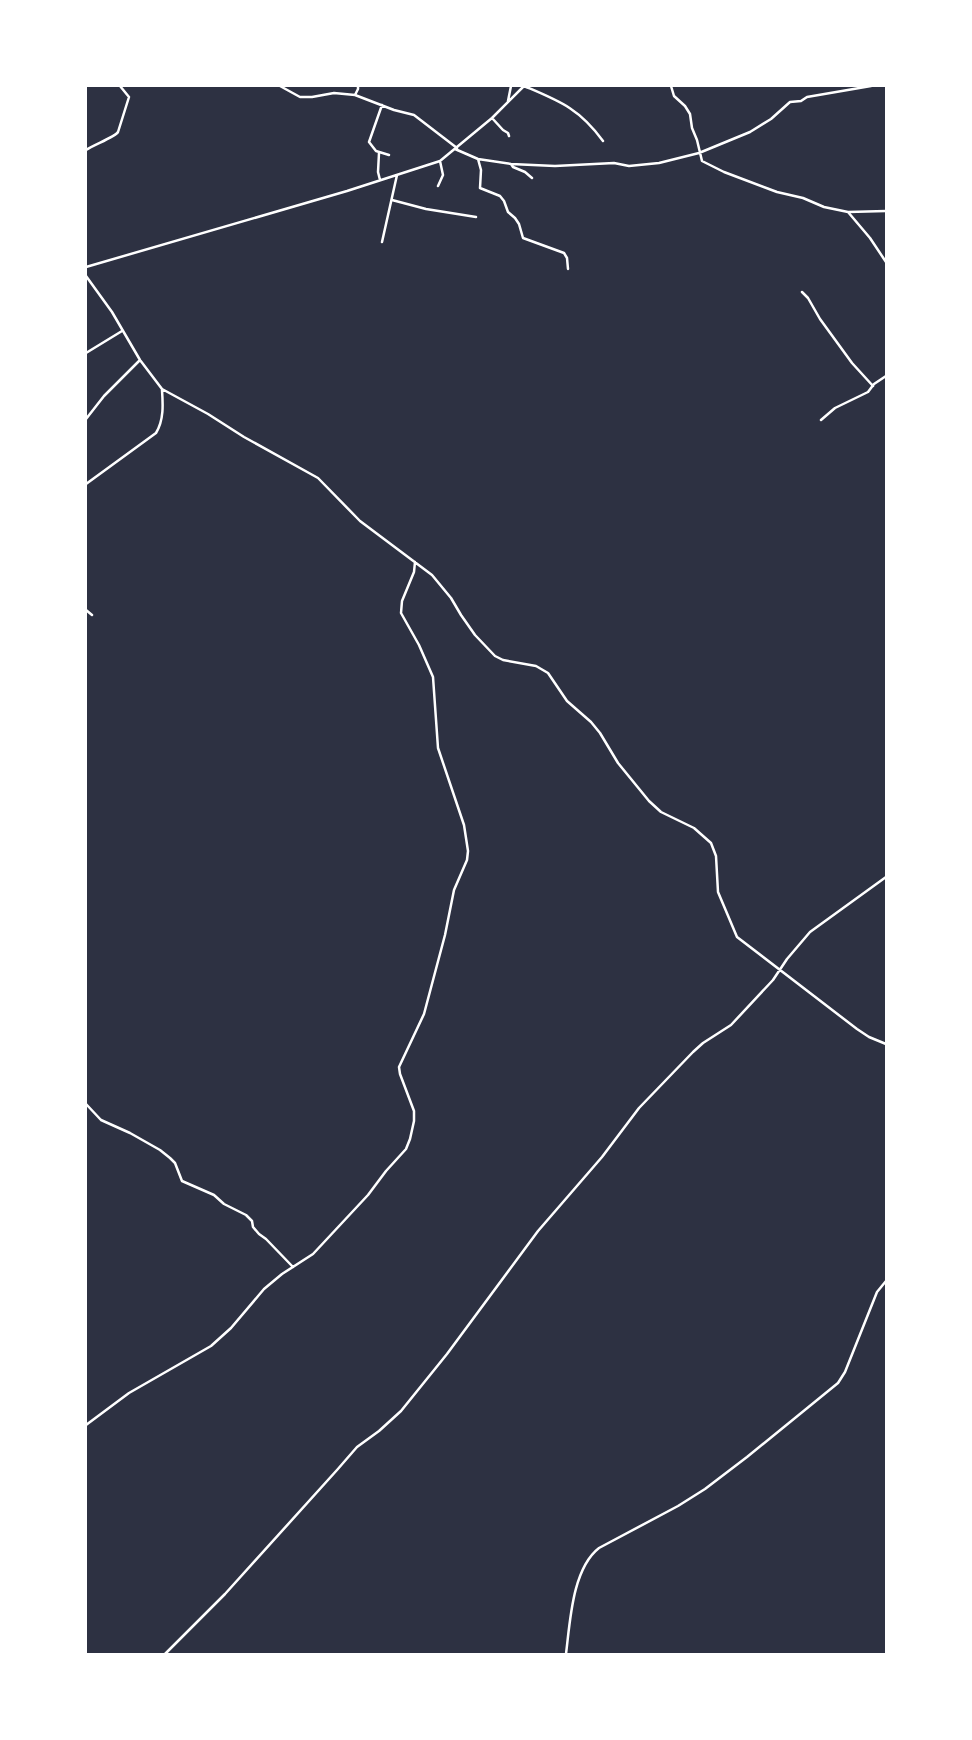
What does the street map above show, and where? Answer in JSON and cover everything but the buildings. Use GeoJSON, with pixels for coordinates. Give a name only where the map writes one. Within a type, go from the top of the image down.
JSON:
{"type":"FeatureCollection","features":[{"type":"Feature","properties":{"kind":"street"},"geometry":{"type":"LineString","coordinates":[[86,150],[102,140],[115,136],[118,132],[129,97],[120,86]]}},
{"type":"Feature","properties":{"kind":"street"},"geometry":{"type":"LineString","coordinates":[[281,86],[300,97],[312,97],[334,93],[355,95],[418,118],[456,149],[478,159],[511,164],[555,166],[614,163],[628,166],[666,162],[699,153],[750,132],[771,119],[790,102],[801,101],[807,97],[871,86]]}},
{"type":"Feature","properties":{"kind":"street"},"geometry":{"type":"LineString","coordinates":[[355,95],[358,90],[358,86]]}},
{"type":"Feature","properties":{"kind":"street"},"geometry":{"type":"LineString","coordinates":[[508,102],[511,86]]}},
{"type":"Feature","properties":{"kind":"street"},"geometry":{"type":"LineString","coordinates":[[86,267],[440,161],[492,118],[524,86],[553,98],[574,110],[597,133],[602,141]]}},
{"type":"Feature","properties":{"kind":"street"},"geometry":{"type":"LineString","coordinates":[[671,86],[674,96],[685,106],[690,114],[692,128],[697,140],[702,161],[724,172],[784,194],[803,198],[824,207],[848,212],[886,211]]}},
{"type":"Feature","properties":{"kind":"street"},"geometry":{"type":"LineString","coordinates":[[382,105],[369,142],[379,153],[389,155]]}},
{"type":"Feature","properties":{"kind":"street"},"geometry":{"type":"LineString","coordinates":[[492,118],[508,133],[508,136]]}},
{"type":"Feature","properties":{"kind":"street"},"geometry":{"type":"LineString","coordinates":[[379,153],[378,172],[380,180]]}},
{"type":"Feature","properties":{"kind":"street"},"geometry":{"type":"LineString","coordinates":[[478,159],[481,170],[480,188],[500,196],[504,201],[508,212],[519,224],[523,238],[564,253],[567,258],[568,269]]}},
{"type":"Feature","properties":{"kind":"street"},"geometry":{"type":"LineString","coordinates":[[438,186],[443,175],[440,161]]}},
{"type":"Feature","properties":{"kind":"street"},"geometry":{"type":"LineString","coordinates":[[511,164],[513,167],[525,172],[532,178]]}},
{"type":"Feature","properties":{"kind":"street"},"geometry":{"type":"LineString","coordinates":[[382,242],[397,175]]}},
{"type":"Feature","properties":{"kind":"street"},"geometry":{"type":"LineString","coordinates":[[392,200],[426,209],[476,217]]}},
{"type":"Feature","properties":{"kind":"street"},"geometry":{"type":"LineString","coordinates":[[848,212],[870,238],[886,262]]}},
{"type":"Feature","properties":{"kind":"street"},"geometry":{"type":"LineString","coordinates":[[86,276],[101,296],[140,360],[162,390],[208,414],[231,429],[318,478],[360,521],[432,575],[446,590],[464,620],[493,654],[503,660],[536,666],[548,673],[567,700],[591,722],[600,733],[618,763],[652,805],[661,812],[689,824],[706,837],[715,852],[718,892],[735,932],[740,940],[758,951],[780,970],[857,1029],[869,1037],[886,1044]]}},
{"type":"Feature","properties":{"kind":"street"},"geometry":{"type":"LineString","coordinates":[[802,292],[808,298],[820,319],[852,363],[873,386]]}},
{"type":"Feature","properties":{"kind":"street"},"geometry":{"type":"LineString","coordinates":[[86,353],[122,331]]}},
{"type":"Feature","properties":{"kind":"street"},"geometry":{"type":"LineString","coordinates":[[86,419],[104,396],[140,360]]}},
{"type":"Feature","properties":{"kind":"street"},"geometry":{"type":"LineString","coordinates":[[821,420],[833,410],[868,392],[886,376]]}},
{"type":"Feature","properties":{"kind":"street"},"geometry":{"type":"LineString","coordinates":[[86,484],[156,433],[160,427],[162,390]]}},
{"type":"Feature","properties":{"kind":"street"},"geometry":{"type":"LineString","coordinates":[[86,1425],[129,1394],[211,1346],[231,1328],[264,1289],[282,1274],[313,1254],[368,1195],[409,1144],[414,1114],[399,1067],[424,1014],[445,935],[454,890],[468,856],[468,845],[464,825],[438,748],[433,677],[419,645],[401,613],[402,602],[414,572],[415,562]]}},
{"type":"Feature","properties":{"kind":"street"},"geometry":{"type":"LineString","coordinates":[[86,610],[92,615]]}},
{"type":"Feature","properties":{"kind":"street"},"geometry":{"type":"LineString","coordinates":[[165,1654],[225,1594],[356,1447],[379,1431],[401,1411],[447,1354],[550,1216],[586,1176],[639,1108],[693,1052],[703,1043],[731,1025],[767,987],[787,959],[810,932],[886,876]]}},
{"type":"Feature","properties":{"kind":"street"},"geometry":{"type":"LineString","coordinates":[[86,1104],[102,1120],[130,1133],[160,1150],[170,1158],[175,1163],[182,1181],[214,1195],[222,1202],[246,1215],[251,1219],[253,1227],[259,1234],[266,1239],[293,1267]]}},
{"type":"Feature","properties":{"kind":"street"},"geometry":{"type":"LineString","coordinates":[[566,1654],[576,1590],[579,1580],[593,1553],[599,1548],[678,1506],[705,1489],[838,1384],[845,1372],[877,1292],[886,1281]]}}]}
